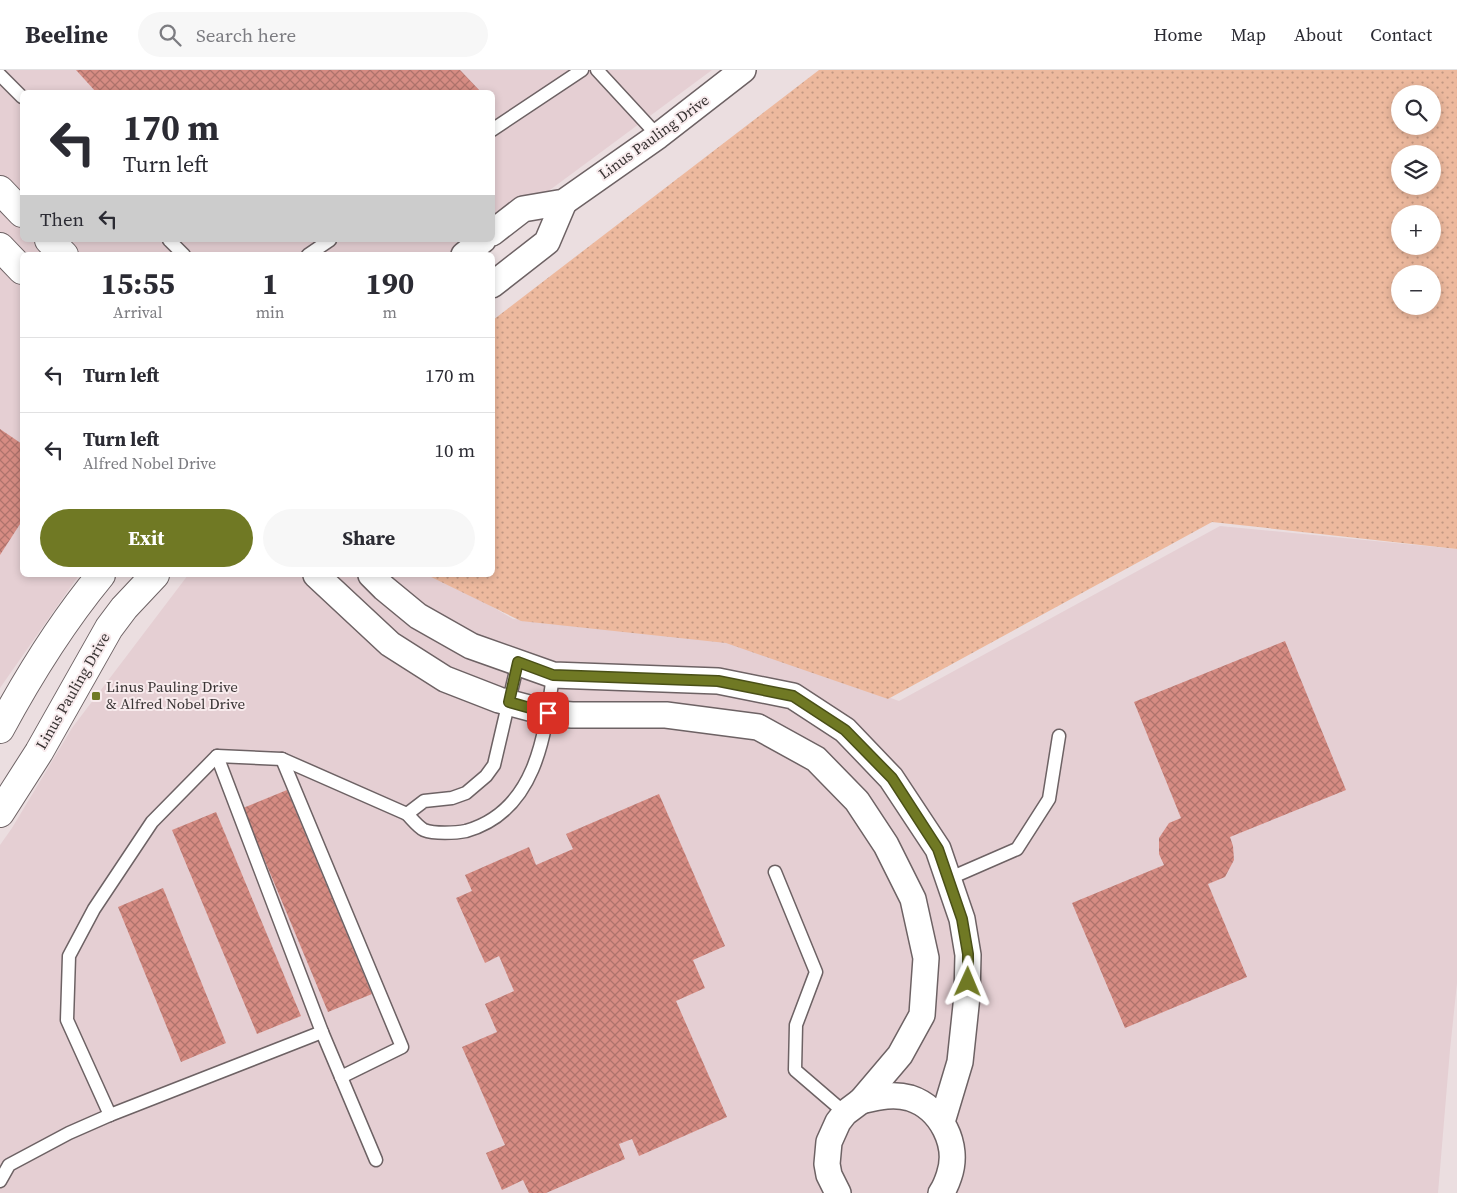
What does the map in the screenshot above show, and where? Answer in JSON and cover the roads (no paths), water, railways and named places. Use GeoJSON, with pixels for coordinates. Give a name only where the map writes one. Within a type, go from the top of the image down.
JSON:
{"type":"FeatureCollection","features":[{"type":"Feature","properties":{"kind":"street","name":"Linus Pauling Drive"},"geometry":{"type":"LineString","coordinates":[[495,230],[523,209],[564,202],[658,136],[743,70]]}},
{"type":"Feature","properties":{"kind":"street"},"geometry":{"type":"LineString","coordinates":[[0,190],[20,211]]}},
{"type":"Feature","properties":{"kind":"street"},"geometry":{"type":"LineString","coordinates":[[495,283],[547,242],[564,202]]}},
{"type":"Feature","properties":{"kind":"street"},"geometry":{"type":"LineString","coordinates":[[51,242],[61,252]]}},
{"type":"Feature","properties":{"kind":"street"},"geometry":{"type":"LineString","coordinates":[[468,252],[480,242]]}},
{"type":"Feature","properties":{"kind":"street"},"geometry":{"type":"LineString","coordinates":[[0,246],[20,268]]}},
{"type":"Feature","properties":{"kind":"street"},"geometry":{"type":"LineString","coordinates":[[0,729],[19,694],[84,596],[99,577]]}},
{"type":"Feature","properties":{"kind":"street","name":"Linus Pauling Drive"},"geometry":{"type":"LineString","coordinates":[[0,813],[39,752],[109,628],[124,608],[153,577]]}},
{"type":"Feature","properties":{"kind":"street"},"geometry":{"type":"LineString","coordinates":[[318,577],[390,644],[445,679],[509,702],[548,713],[572,715],[666,715],[758,727],[816,759],[857,801],[886,846],[913,899],[926,958],[922,1015],[900,1055],[838,1122],[829,1142],[827,1164],[829,1175],[838,1193]]}},
{"type":"Feature","properties":{"kind":"street"},"geometry":{"type":"LineString","coordinates":[[373,577],[418,616],[471,646],[553,675],[718,681],[793,696],[845,730],[892,778],[938,849],[962,919],[968,954],[968,988],[960,1062],[942,1122]]}},
{"type":"Feature","properties":{"kind":"street"},"geometry":{"type":"LineString","coordinates":[[853,1107],[885,1095],[910,1098],[925,1105],[942,1122],[948,1133],[952,1167],[947,1192]]}},
{"type":"Feature","properties":{"kind":"lane"},"geometry":{"type":"LineString","coordinates":[[495,128],[582,70]]}},
{"type":"Feature","properties":{"kind":"lane"},"geometry":{"type":"LineString","coordinates":[[597,70],[658,136]]}},
{"type":"Feature","properties":{"kind":"lane"},"geometry":{"type":"LineString","coordinates":[[0,75],[20,95]]}},
{"type":"Feature","properties":{"kind":"lane"},"geometry":{"type":"LineString","coordinates":[[171,242],[181,252]]}},
{"type":"Feature","properties":{"kind":"lane"},"geometry":{"type":"LineString","coordinates":[[312,252],[327,242]]}},
{"type":"Feature","properties":{"kind":"lane"},"geometry":{"type":"LineString","coordinates":[[408,814],[424,801],[452,798],[466,793],[486,776],[494,764],[518,662]]}},
{"type":"Feature","properties":{"kind":"lane"},"geometry":{"type":"LineString","coordinates":[[110,1115],[67,1020],[69,956],[94,909],[152,822],[217,756],[282,759],[408,814],[424,830],[445,833],[463,832],[481,826],[499,816],[513,802],[523,788],[533,769],[548,713],[553,675]]}},
{"type":"Feature","properties":{"kind":"lane"},"geometry":{"type":"LineString","coordinates":[[948,879],[1017,849],[1049,799],[1059,736]]}},
{"type":"Feature","properties":{"kind":"lane"},"geometry":{"type":"LineString","coordinates":[[217,756],[322,1032],[376,1160]]}},
{"type":"Feature","properties":{"kind":"lane"},"geometry":{"type":"LineString","coordinates":[[282,759],[402,1047],[341,1077]]}},
{"type":"Feature","properties":{"kind":"lane"},"geometry":{"type":"LineString","coordinates":[[775,872],[816,972],[796,1025],[795,1070],[853,1107]]}},
{"type":"Feature","properties":{"kind":"lane"},"geometry":{"type":"LineString","coordinates":[[0,1181],[9,1165],[69,1133],[110,1115],[322,1032]]}},
{"type":"Feature","properties":{"kind":"place","name":"Linus Pauling Drive & Alfred Nobel Drive"},"geometry":{"type":"Point","coordinates":[96,696]}}]}
